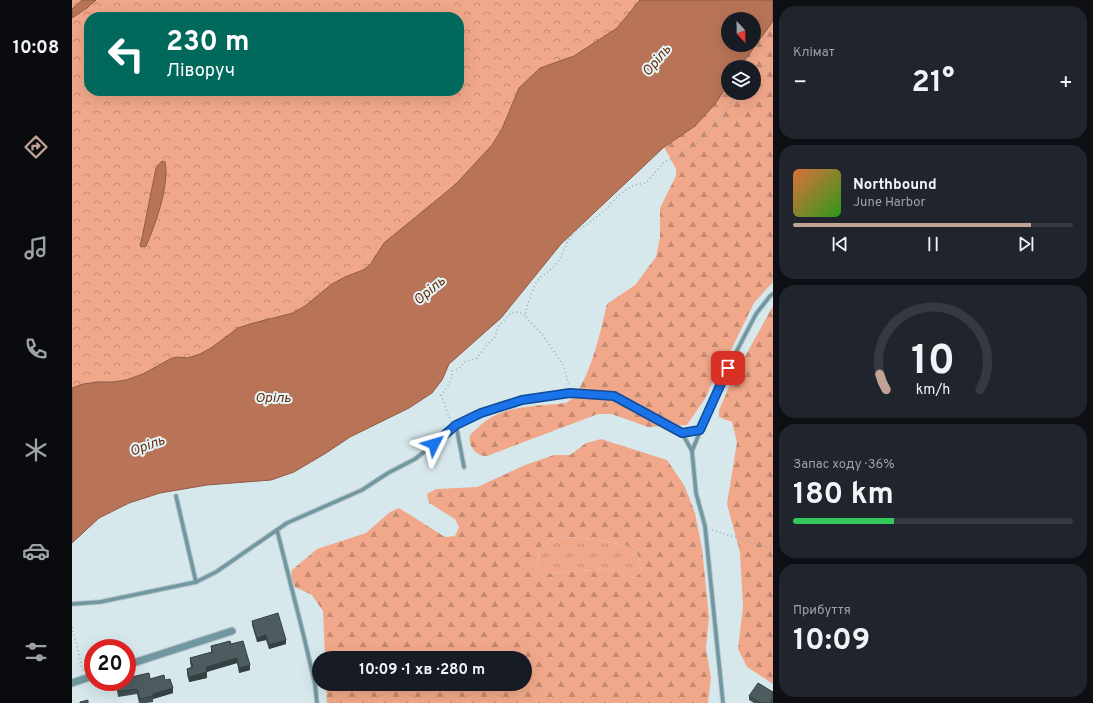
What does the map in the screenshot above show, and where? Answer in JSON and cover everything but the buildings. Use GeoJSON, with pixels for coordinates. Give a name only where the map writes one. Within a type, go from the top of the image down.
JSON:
{"type":"FeatureCollection","features":[{"type":"Feature","properties":{"kind":"street"},"geometry":{"type":"LineString","coordinates":[[136,662],[232,630]]}},
{"type":"Feature","properties":{"kind":"street"},"geometry":{"type":"LineString","coordinates":[[72,683],[84,679]]}},
{"type":"Feature","properties":{"kind":"lane"},"geometry":{"type":"LineString","coordinates":[[692,452],[721,381],[756,314],[773,294]]}},
{"type":"Feature","properties":{"kind":"lane"},"geometry":{"type":"LineString","coordinates":[[72,604],[100,602],[196,582],[216,572],[287,523],[362,490],[388,473],[415,459],[455,426],[481,413],[522,400],[570,393],[614,396],[682,433],[692,452],[696,493],[705,526],[723,703]]}},
{"type":"Feature","properties":{"kind":"lane"},"geometry":{"type":"LineString","coordinates":[[455,426],[464,467]]}},
{"type":"Feature","properties":{"kind":"lane"},"geometry":{"type":"LineString","coordinates":[[682,433],[700,430]]}},
{"type":"Feature","properties":{"kind":"lane"},"geometry":{"type":"LineString","coordinates":[[176,496],[196,582]]}},
{"type":"Feature","properties":{"kind":"lane"},"geometry":{"type":"LineString","coordinates":[[277,530],[315,684],[317,703]]}},
{"type":"Feature","properties":{"kind":"path"},"geometry":{"type":"LineString","coordinates":[[761,67],[773,63]]}},
{"type":"Feature","properties":{"kind":"path"},"geometry":{"type":"LineString","coordinates":[[525,316],[528,303],[536,283],[553,268],[560,259],[574,232],[586,225],[608,208],[624,191],[635,185],[646,183],[664,162],[682,156],[709,132],[733,100]]}},
{"type":"Feature","properties":{"kind":"path"},"geometry":{"type":"LineString","coordinates":[[455,426],[441,394],[452,380],[452,371],[458,369],[466,362],[476,359],[495,337],[498,327],[511,314],[519,312],[525,316],[544,337],[564,366],[570,393]]}},
{"type":"Feature","properties":{"kind":"path"},"geometry":{"type":"LineString","coordinates":[[705,526],[714,532],[721,532],[773,549]]}},
{"type":"Feature","properties":{"kind":"path"},"geometry":{"type":"LineString","coordinates":[[72,627],[77,651],[84,666]]}},
{"type":"Feature","properties":{"kind":"green space"},"geometry":{"type":"Polygon","coordinates":[[[72,0],[773,0],[773,21],[761,38],[761,12],[721,12],[721,52],[751,52],[745,60],[721,60],[721,95],[715,104],[695,126],[664,147],[561,244],[501,318],[449,364],[442,380],[432,393],[409,408],[350,437],[294,472],[271,480],[207,485],[160,493],[129,503],[99,518],[72,543],[72,0]]]}},
{"type":"Feature","properties":{"kind":"green space"},"geometry":{"type":"Polygon","coordinates":[[[773,21],[773,282],[754,303],[731,350],[719,366],[706,397],[687,425],[648,427],[611,414],[598,414],[487,456],[483,456],[473,450],[470,443],[470,435],[487,420],[505,411],[566,403],[574,396],[581,386],[592,358],[607,304],[635,285],[656,257],[660,237],[660,208],[676,176],[676,169],[664,147],[695,126],[721,95],[721,100],[761,100],[761,60],[745,60],[751,52],[761,52],[761,38],[773,21]]]}},
{"type":"Feature","properties":{"kind":"green space"},"geometry":{"type":"Polygon","coordinates":[[[773,306],[773,684],[747,667],[738,649],[743,607],[740,552],[727,504],[737,442],[732,422],[719,417],[719,410],[733,378],[773,306]]]}},
{"type":"Feature","properties":{"kind":"green space"},"geometry":{"type":"Polygon","coordinates":[[[601,439],[667,460],[684,485],[695,513],[702,549],[709,617],[706,648],[711,678],[708,703],[327,703],[326,691],[532,691],[532,651],[325,651],[323,611],[312,595],[295,587],[291,579],[292,570],[317,549],[366,533],[390,512],[399,508],[445,537],[455,536],[459,527],[455,519],[429,503],[427,494],[436,489],[477,487],[525,465],[554,455],[570,455],[586,443],[601,439]],[[555,537],[540,548],[536,566],[543,574],[605,569],[635,578],[641,571],[636,547],[584,538],[555,537]]]}},
{"type":"Feature","properties":{"kind":"green space"},"geometry":{"type":"Polygon","coordinates":[[[555,537],[584,538],[636,547],[641,571],[635,578],[605,569],[543,574],[536,566],[540,548],[555,537]]]}},
{"type":"Feature","properties":{"kind":"water"},"geometry":{"type":"Polygon","coordinates":[[[82,0],[96,0],[72,18],[72,9],[82,0]]]}},
{"type":"Feature","properties":{"kind":"water","name":"Орiль"},"geometry":{"type":"Polygon","coordinates":[[[640,0],[773,0],[773,21],[761,38],[761,12],[721,12],[721,52],[751,52],[745,60],[721,60],[721,95],[715,104],[695,126],[664,147],[561,244],[501,318],[449,364],[442,380],[432,393],[409,408],[350,437],[294,472],[271,480],[207,485],[160,493],[129,503],[99,518],[72,543],[72,388],[83,384],[126,380],[143,374],[172,358],[188,358],[200,354],[211,348],[238,328],[293,313],[305,306],[332,284],[363,270],[370,265],[384,243],[456,184],[492,145],[502,129],[519,88],[540,68],[574,56],[617,28],[640,0]]]}},
{"type":"Feature","properties":{"kind":"water"},"geometry":{"type":"Polygon","coordinates":[[[162,161],[165,162],[166,171],[164,193],[150,238],[146,246],[142,247],[140,246],[156,168],[162,161]]]}},
{"type":"Feature","properties":{"kind":"route"},"geometry":{"type":"LineString","coordinates":[[434,444],[456,425],[481,413],[522,400],[570,393],[614,396],[682,433],[700,430],[728,368]]}},
{"type":"Feature","properties":{"kind":"water label","name":"Оріль"},"geometry":{"type":"Point","coordinates":[656,60]}},
{"type":"Feature","properties":{"kind":"water label","name":"Оріль"},"geometry":{"type":"Point","coordinates":[429,290]}},
{"type":"Feature","properties":{"kind":"water label","name":"Оріль"},"geometry":{"type":"Point","coordinates":[147,445]}}]}
